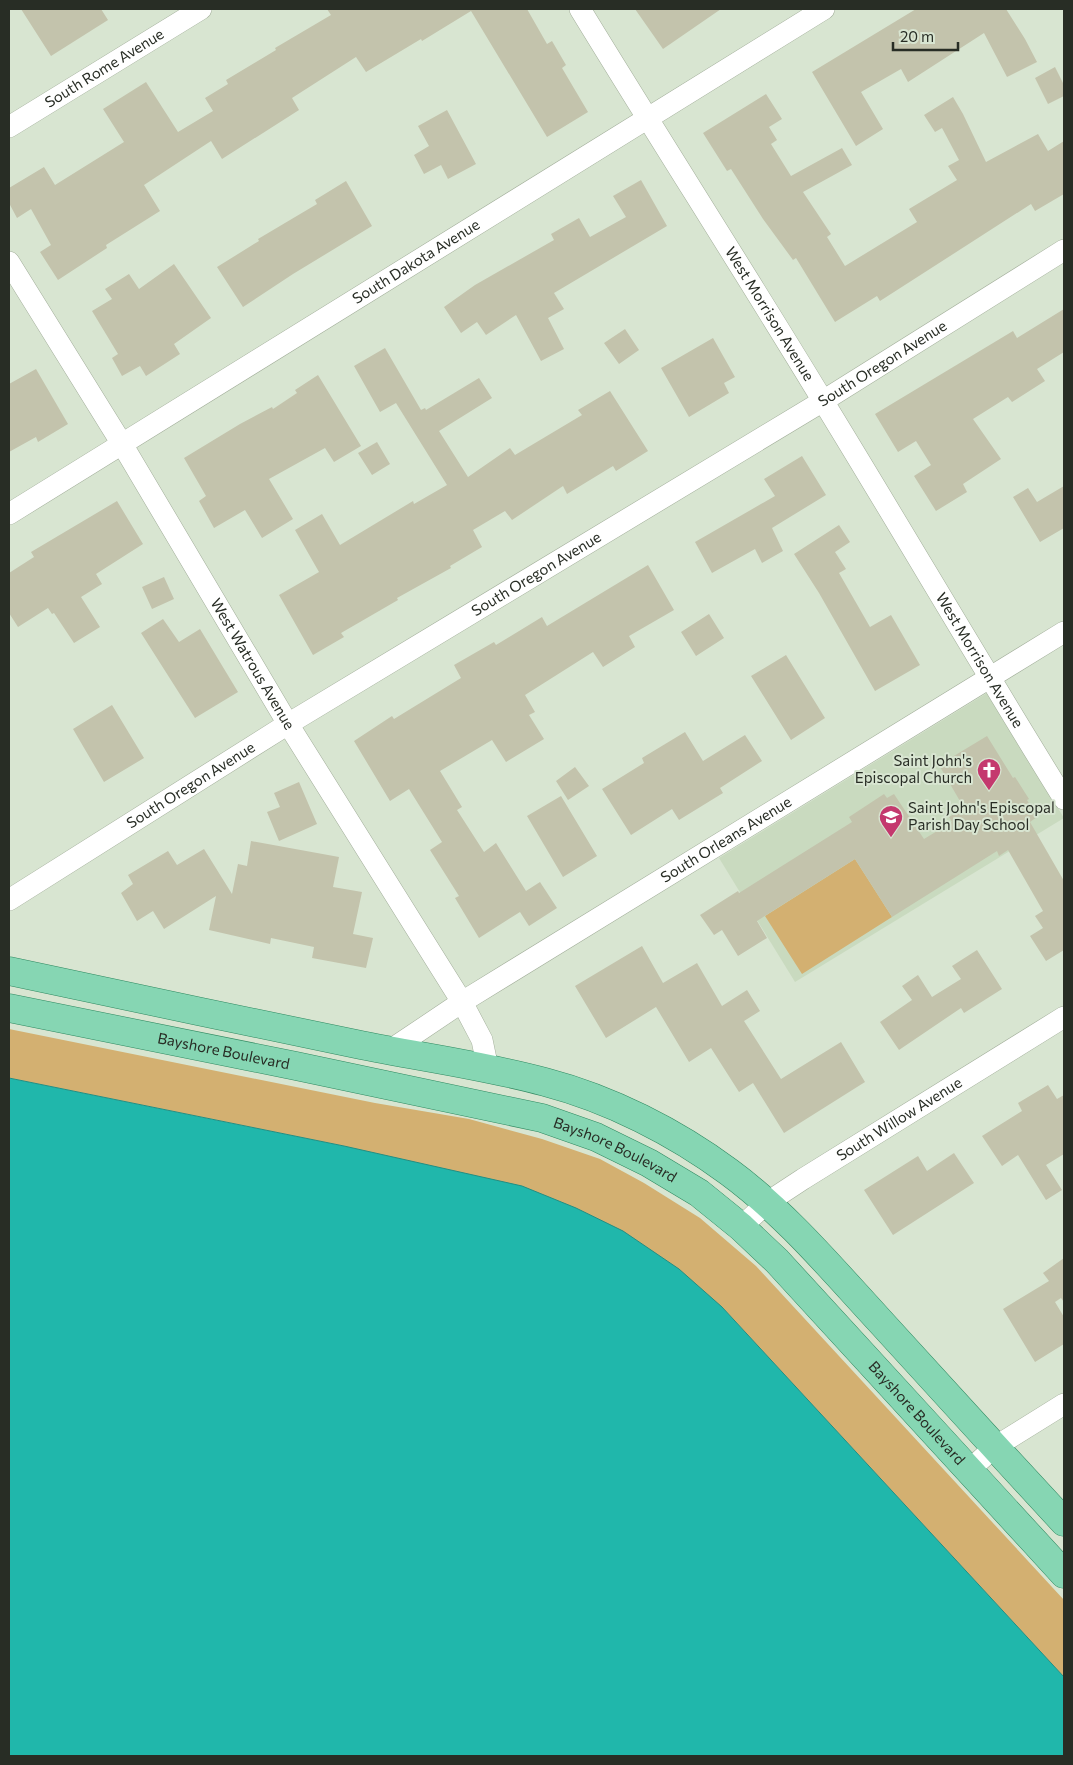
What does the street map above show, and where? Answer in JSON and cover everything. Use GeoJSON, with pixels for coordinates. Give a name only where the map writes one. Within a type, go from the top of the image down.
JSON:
{"type":"FeatureCollection","features":[{"type":"Feature","properties":{"kind":"main road"},"geometry":{"type":"LineString","coordinates":[[9,971],[389,1051],[548,1082],[593,1098],[639,1118],[692,1147],[727,1170],[768,1202],[817,1252],[1064,1522]]}},
{"type":"Feature","properties":{"kind":"main road","name":"Bayshore Boulevard"},"geometry":{"type":"LineString","coordinates":[[9,1008],[542,1118],[596,1137],[649,1163],[699,1193],[741,1227],[777,1261],[1064,1574]]}},
{"type":"Feature","properties":{"kind":"street","name":"South Rome Avenue"},"geometry":{"type":"LineString","coordinates":[[9,127],[201,9]]}},
{"type":"Feature","properties":{"kind":"street","name":"West Morrison Avenue"},"geometry":{"type":"LineString","coordinates":[[580,9],[823,401],[989,679],[1064,799]]}},
{"type":"Feature","properties":{"kind":"street","name":"South Dakota Avenue"},"geometry":{"type":"LineString","coordinates":[[9,514],[824,9]]}},
{"type":"Feature","properties":{"kind":"street","name":"South Oregon Avenue"},"geometry":{"type":"LineString","coordinates":[[9,900],[288,724],[823,401],[1064,250]]}},
{"type":"Feature","properties":{"kind":"street","name":"West Watrous Avenue"},"geometry":{"type":"LineString","coordinates":[[9,262],[122,444],[288,724],[462,1002],[482,1040],[488,1069]]}},
{"type":"Feature","properties":{"kind":"street","name":"South Orleans Avenue"},"geometry":{"type":"LineString","coordinates":[[389,1051],[462,1002],[1064,632]]}},
{"type":"Feature","properties":{"kind":"street","name":"South Willow Avenue"},"geometry":{"type":"LineString","coordinates":[[741,1227],[768,1202],[1064,1017]]}},
{"type":"Feature","properties":{"kind":"street"},"geometry":{"type":"LineString","coordinates":[[969,1470],[995,1447],[1064,1404]]}},
{"type":"Feature","properties":{"kind":"shaded area","name":"Saint John's Episcopal Parish Day School"},"geometry":{"type":"Polygon","coordinates":[[[987,693],[1064,818],[795,982],[719,858],[987,693]]]}},
{"type":"Feature","properties":{"kind":"shaded area"},"geometry":{"type":"Polygon","coordinates":[[[855,859],[892,917],[802,974],[765,916],[855,859]]]}},
{"type":"Feature","properties":{"kind":"shaded area"},"geometry":{"type":"Polygon","coordinates":[[[9,1029],[375,1103],[469,1119],[542,1139],[600,1159],[644,1183],[700,1218],[756,1266],[1064,1600],[1064,1677],[722,1307],[344,1146],[9,1078],[9,1029]]]}},
{"type":"Feature","properties":{"kind":"water"},"geometry":{"type":"Polygon","coordinates":[[[9,1078],[344,1146],[522,1186],[576,1208],[623,1231],[679,1269],[722,1307],[1064,1677],[1064,1756],[9,1756],[9,1078]]]}},
{"type":"Feature","properties":{"kind":"building"},"geometry":{"type":"Polygon","coordinates":[[[21,9],[101,9],[108,20],[51,56],[21,9]]]}},
{"type":"Feature","properties":{"kind":"building"},"geometry":{"type":"Polygon","coordinates":[[[327,9],[527,9],[547,44],[552,41],[566,65],[562,68],[588,112],[547,137],[471,11],[366,72],[356,57],[292,98],[299,110],[222,159],[211,141],[144,185],[160,211],[106,245],[107,248],[58,280],[40,252],[51,245],[31,209],[17,218],[9,203],[9,188],[44,167],[55,185],[124,142],[103,109],[146,82],[178,132],[213,111],[205,98],[228,84],[226,80],[331,15],[327,9]]]}},
{"type":"Feature","properties":{"kind":"building"},"geometry":{"type":"Polygon","coordinates":[[[635,9],[721,9],[663,49],[635,9]]]}},
{"type":"Feature","properties":{"kind":"building"},"geometry":{"type":"Polygon","coordinates":[[[916,9],[1006,9],[1037,62],[1007,77],[984,33],[908,82],[901,69],[861,92],[883,129],[856,146],[812,72],[916,9]]]}},
{"type":"Feature","properties":{"kind":"building"},"geometry":{"type":"Polygon","coordinates":[[[1055,67],[1064,85],[1064,96],[1048,104],[1035,78],[1055,67]]]}},
{"type":"Feature","properties":{"kind":"building"},"geometry":{"type":"Polygon","coordinates":[[[766,94],[782,119],[769,127],[777,140],[771,144],[791,176],[842,148],[852,165],[803,192],[831,234],[827,237],[845,266],[917,222],[909,209],[957,180],[948,166],[959,160],[942,128],[935,132],[924,115],[953,97],[986,162],[1038,134],[1048,151],[1064,141],[1064,194],[1035,211],[1031,204],[880,301],[877,296],[835,322],[796,258],[793,260],[763,219],[731,169],[727,171],[703,133],[766,94]]]}},
{"type":"Feature","properties":{"kind":"building"},"geometry":{"type":"Polygon","coordinates":[[[447,110],[476,164],[448,179],[441,165],[424,174],[414,155],[429,146],[418,126],[447,110]]]}},
{"type":"Feature","properties":{"kind":"building"},"geometry":{"type":"Polygon","coordinates":[[[641,180],[667,226],[554,293],[564,309],[548,318],[564,349],[541,361],[516,315],[486,335],[477,322],[461,333],[444,307],[475,285],[554,240],[551,234],[579,218],[590,237],[626,217],[613,196],[641,180]]]}},
{"type":"Feature","properties":{"kind":"building"},"geometry":{"type":"Polygon","coordinates":[[[346,181],[372,226],[243,307],[217,267],[259,241],[258,239],[317,204],[315,200],[346,181]]]}},
{"type":"Feature","properties":{"kind":"building"},"geometry":{"type":"Polygon","coordinates":[[[174,264],[211,318],[174,344],[180,354],[146,376],[140,366],[122,376],[112,358],[118,354],[92,311],[112,299],[105,289],[129,274],[139,289],[174,264]]]}},
{"type":"Feature","properties":{"kind":"building"},"geometry":{"type":"Polygon","coordinates":[[[1064,309],[1064,352],[1037,369],[1045,381],[1012,402],[1008,397],[973,419],[1001,459],[963,484],[967,492],[936,511],[914,476],[931,465],[916,441],[898,452],[875,414],[1013,331],[1017,338],[1064,309]]]}},
{"type":"Feature","properties":{"kind":"building"},"geometry":{"type":"Polygon","coordinates":[[[625,329],[639,350],[619,364],[604,343],[625,329]]]}},
{"type":"Feature","properties":{"kind":"building"},"geometry":{"type":"Polygon","coordinates":[[[713,338],[735,377],[724,383],[729,393],[689,417],[661,368],[713,338]]]}},
{"type":"Feature","properties":{"kind":"building"},"geometry":{"type":"Polygon","coordinates":[[[385,348],[421,410],[425,408],[426,410],[479,378],[492,398],[439,431],[468,477],[510,448],[515,455],[582,415],[578,410],[610,391],[648,451],[616,471],[613,466],[567,494],[563,486],[512,520],[505,511],[473,530],[482,547],[450,566],[451,568],[397,598],[398,600],[341,633],[344,637],[313,655],[279,595],[319,572],[295,530],[322,514],[340,545],[413,501],[414,504],[447,485],[396,403],[380,412],[354,366],[385,348]]]}},
{"type":"Feature","properties":{"kind":"building"},"geometry":{"type":"Polygon","coordinates":[[[36,369],[68,424],[38,442],[36,437],[9,452],[9,384],[36,369]]]}},
{"type":"Feature","properties":{"kind":"building"},"geometry":{"type":"Polygon","coordinates":[[[318,375],[361,446],[334,462],[325,448],[269,479],[293,519],[262,538],[245,510],[214,528],[199,501],[206,496],[184,458],[240,424],[272,407],[273,409],[297,393],[295,390],[318,375]]]}},
{"type":"Feature","properties":{"kind":"building"},"geometry":{"type":"Polygon","coordinates":[[[377,442],[390,464],[372,475],[358,453],[377,442]]]}},
{"type":"Feature","properties":{"kind":"building"},"geometry":{"type":"Polygon","coordinates":[[[802,456],[826,495],[772,528],[783,551],[762,563],[755,549],[712,573],[695,542],[775,496],[764,479],[802,456]]]}},
{"type":"Feature","properties":{"kind":"building"},"geometry":{"type":"Polygon","coordinates":[[[1064,486],[1064,528],[1040,542],[1013,497],[1028,488],[1037,502],[1064,486]]]}},
{"type":"Feature","properties":{"kind":"building"},"geometry":{"type":"Polygon","coordinates":[[[117,501],[143,544],[96,574],[102,584],[81,597],[100,627],[74,643],[54,613],[52,614],[48,608],[18,627],[9,613],[9,573],[34,557],[31,552],[117,501]]]}},
{"type":"Feature","properties":{"kind":"building"},"geometry":{"type":"Polygon","coordinates":[[[839,525],[850,542],[835,552],[846,569],[839,573],[870,627],[891,615],[920,665],[875,691],[819,593],[794,554],[839,525]]]}},
{"type":"Feature","properties":{"kind":"building"},"geometry":{"type":"Polygon","coordinates":[[[648,565],[674,610],[629,636],[635,647],[603,667],[593,652],[525,695],[535,712],[529,715],[544,739],[506,762],[492,740],[440,771],[462,807],[457,810],[484,852],[496,843],[526,891],[540,882],[557,908],[529,926],[520,912],[479,938],[455,898],[459,896],[430,850],[442,842],[409,789],[390,801],[354,741],[392,716],[394,719],[461,678],[454,665],[494,642],[496,645],[542,617],[547,626],[648,565]]]}},
{"type":"Feature","properties":{"kind":"building"},"geometry":{"type":"Polygon","coordinates":[[[164,577],[174,599],[152,609],[142,587],[164,577]]]}},
{"type":"Feature","properties":{"kind":"building"},"geometry":{"type":"Polygon","coordinates":[[[709,614],[724,638],[696,656],[681,632],[709,614]]]}},
{"type":"Feature","properties":{"kind":"building"},"geometry":{"type":"Polygon","coordinates":[[[163,619],[179,642],[200,629],[238,692],[195,718],[141,633],[163,619]]]}},
{"type":"Feature","properties":{"kind":"building"},"geometry":{"type":"Polygon","coordinates":[[[786,655],[825,718],[791,740],[751,676],[786,655]]]}},
{"type":"Feature","properties":{"kind":"building"},"geometry":{"type":"Polygon","coordinates":[[[112,705],[144,758],[104,782],[73,729],[112,705]]]}},
{"type":"Feature","properties":{"kind":"building"},"geometry":{"type":"Polygon","coordinates":[[[685,732],[703,761],[745,735],[762,761],[720,788],[723,793],[679,820],[672,809],[631,835],[602,789],[644,763],[642,758],[685,732]]]}},
{"type":"Feature","properties":{"kind":"building"},"geometry":{"type":"Polygon","coordinates":[[[987,736],[1013,778],[1015,777],[1029,799],[1027,800],[1037,817],[1030,822],[1064,881],[1064,950],[1046,961],[1030,936],[1043,928],[1035,916],[1043,911],[1008,850],[999,856],[997,851],[892,917],[855,859],[757,921],[767,938],[738,956],[722,930],[714,935],[700,915],[738,891],[739,893],[852,822],[849,817],[884,794],[887,798],[894,794],[924,839],[952,822],[949,817],[964,808],[939,765],[987,736]]]}},
{"type":"Feature","properties":{"kind":"building"},"geometry":{"type":"Polygon","coordinates":[[[575,767],[589,786],[568,800],[556,781],[575,767]]]}},
{"type":"Feature","properties":{"kind":"building"},"geometry":{"type":"Polygon","coordinates":[[[299,782],[317,824],[279,841],[267,812],[280,807],[274,793],[299,782]]]}},
{"type":"Feature","properties":{"kind":"building"},"geometry":{"type":"Polygon","coordinates":[[[561,796],[597,856],[563,877],[527,816],[561,796]]]}},
{"type":"Feature","properties":{"kind":"building"},"geometry":{"type":"Polygon","coordinates":[[[251,841],[339,857],[333,887],[362,892],[353,934],[373,938],[366,968],[312,958],[314,947],[271,938],[270,944],[209,930],[216,896],[164,929],[153,911],[137,921],[121,893],[133,884],[128,875],[168,851],[177,865],[204,849],[232,894],[238,864],[247,866],[251,841]]]}},
{"type":"Feature","properties":{"kind":"building"},"geometry":{"type":"Polygon","coordinates":[[[642,946],[663,983],[697,963],[722,1006],[747,990],[760,1011],[744,1021],[781,1079],[841,1042],[865,1082],[784,1133],[753,1083],[739,1092],[711,1048],[689,1062],[656,1007],[606,1038],[575,986],[642,946]]]}},
{"type":"Feature","properties":{"kind":"building"},"geometry":{"type":"Polygon","coordinates":[[[977,950],[1002,989],[964,1013],[961,1008],[899,1050],[880,1022],[912,1000],[902,986],[918,975],[932,997],[961,979],[952,966],[977,950]]]}},
{"type":"Feature","properties":{"kind":"building"},"geometry":{"type":"Polygon","coordinates":[[[1048,1085],[1057,1099],[1064,1095],[1064,1154],[1046,1165],[1062,1190],[1046,1200],[1018,1155],[1002,1166],[982,1136],[1022,1111],[1018,1103],[1048,1085]]]}},
{"type":"Feature","properties":{"kind":"building"},"geometry":{"type":"Polygon","coordinates":[[[954,1153],[974,1183],[893,1235],[864,1190],[918,1156],[927,1171],[954,1153]]]}},
{"type":"Feature","properties":{"kind":"building"},"geometry":{"type":"Polygon","coordinates":[[[1064,1258],[1064,1302],[1061,1298],[1055,1302],[1064,1317],[1064,1344],[1035,1362],[1003,1309],[1049,1281],[1043,1273],[1064,1258]]]}},
{"type":"Feature","properties":{"kind":"place","name":"Saint John's Episcopal Church"},"geometry":{"type":"Point","coordinates":[989,791]}},
{"type":"Feature","properties":{"kind":"place","name":"Saint John's Episcopal Parish Day School"},"geometry":{"type":"Point","coordinates":[891,838]}}]}
